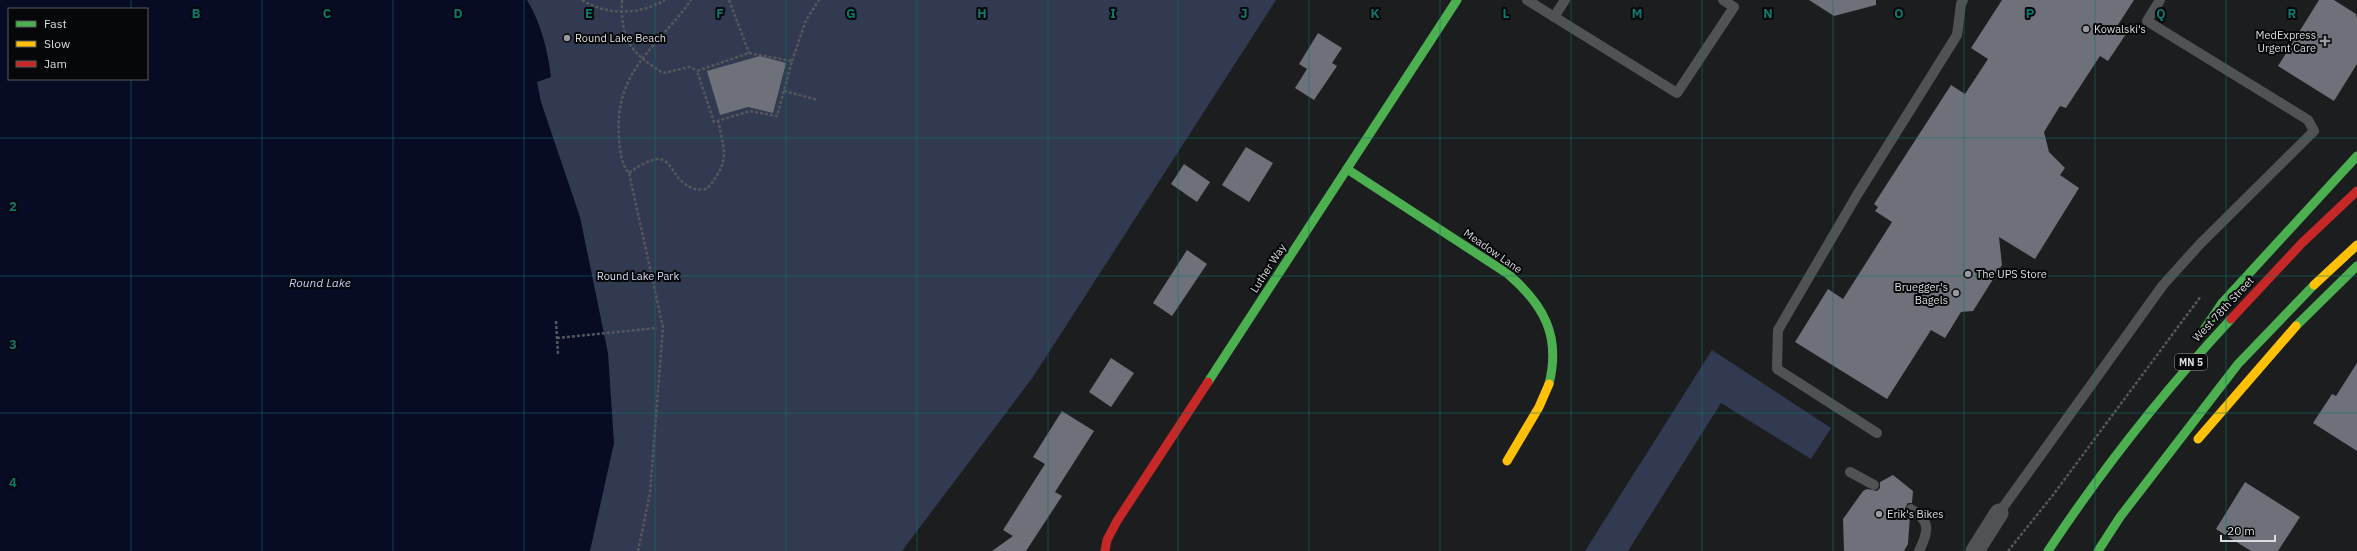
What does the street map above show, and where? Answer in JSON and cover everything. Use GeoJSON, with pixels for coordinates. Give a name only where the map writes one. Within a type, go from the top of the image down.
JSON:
{"type":"FeatureCollection","features":[{"type":"Feature","properties":{"kind":"main road","name":"Luther Way"},"geometry":{"type":"LineString","coordinates":[[1105,551],[1107,540],[1117,521],[1457,0]]}},
{"type":"Feature","properties":{"kind":"main road"},"geometry":{"type":"LineString","coordinates":[[2132,433],[2222,304],[2357,156]]}},
{"type":"Feature","properties":{"kind":"main road","name":"Meadow Lane"},"geometry":{"type":"LineString","coordinates":[[1347,169],[1508,274],[1528,292],[1544,313],[1550,338],[1552,364],[1547,390],[1507,461]]}},
{"type":"Feature","properties":{"kind":"main road","name":"West 78th Street"},"geometry":{"type":"LineString","coordinates":[[2048,551],[2071,515],[2132,433],[2200,351],[2274,273],[2357,191]]}},
{"type":"Feature","properties":{"kind":"main road"},"geometry":{"type":"LineString","coordinates":[[2098,551],[2120,517],[2238,364],[2312,287],[2357,245]]}},
{"type":"Feature","properties":{"kind":"main road"},"geometry":{"type":"LineString","coordinates":[[2193,444],[2291,331],[2357,266]]}},
{"type":"Feature","properties":{"kind":"main road"},"geometry":{"type":"LineString","coordinates":[[2120,517],[2171,467]]}},
{"type":"Feature","properties":{"kind":"street"},"geometry":{"type":"LineString","coordinates":[[1975,551],[1999,514]]}},
{"type":"Feature","properties":{"kind":"lane"},"geometry":{"type":"LineString","coordinates":[[1527,0],[1677,93],[1734,7],[1723,0]]}},
{"type":"Feature","properties":{"kind":"lane"},"geometry":{"type":"LineString","coordinates":[[1554,17],[1565,0]]}},
{"type":"Feature","properties":{"kind":"lane"},"geometry":{"type":"LineString","coordinates":[[1876,433],[1777,369],[1778,330],[1857,195],[1957,35],[1961,4],[1963,0]]}},
{"type":"Feature","properties":{"kind":"lane"},"geometry":{"type":"LineString","coordinates":[[1999,514],[2163,285],[2200,244],[2314,131],[2308,120],[2147,21],[2160,0]]}},
{"type":"Feature","properties":{"kind":"lane"},"geometry":{"type":"LineString","coordinates":[[1850,472],[1874,485]]}},
{"type":"Feature","properties":{"kind":"lane"},"geometry":{"type":"LineString","coordinates":[[1911,509],[1923,516],[1927,528],[1926,538],[1919,551]]}},
{"type":"Feature","properties":{"kind":"path"},"geometry":{"type":"LineString","coordinates":[[582,0],[598,8],[621,12],[643,10],[665,0]]}},
{"type":"Feature","properties":{"kind":"path"},"geometry":{"type":"LineString","coordinates":[[622,0],[621,12],[625,33],[630,45],[642,59],[663,72],[690,67],[697,71],[714,122],[750,111],[777,116],[792,61],[806,20],[819,0]]}},
{"type":"Feature","properties":{"kind":"path"},"geometry":{"type":"LineString","coordinates":[[638,551],[650,493],[663,327],[629,173],[625,169],[619,145],[618,126],[620,103],[630,76],[642,59],[691,0]]}},
{"type":"Feature","properties":{"kind":"path"},"geometry":{"type":"LineString","coordinates":[[729,0],[749,53]]}},
{"type":"Feature","properties":{"kind":"path"},"geometry":{"type":"LineString","coordinates":[[697,71],[749,53],[792,61]]}},
{"type":"Feature","properties":{"kind":"path"},"geometry":{"type":"LineString","coordinates":[[784,91],[818,100]]}},
{"type":"Feature","properties":{"kind":"path"},"geometry":{"type":"LineString","coordinates":[[629,173],[655,158],[667,162],[683,181],[695,189],[707,189],[717,177],[724,162],[718,120]]}},
{"type":"Feature","properties":{"kind":"path"},"geometry":{"type":"LineString","coordinates":[[2008,551],[2053,495],[2205,292]]}},
{"type":"Feature","properties":{"kind":"path"},"geometry":{"type":"LineString","coordinates":[[556,321],[558,354]]}},
{"type":"Feature","properties":{"kind":"path"},"geometry":{"type":"LineString","coordinates":[[557,338],[657,328]]}},
{"type":"Feature","properties":{"kind":"green space","name":"Round Lake Park"},"geometry":{"type":"Polygon","coordinates":[[[0,0],[1276,0],[1033,377],[902,551],[0,551],[0,0]]]}},
{"type":"Feature","properties":{"kind":"green space"},"geometry":{"type":"Polygon","coordinates":[[[1712,350],[1831,428],[1811,459],[1721,403],[1628,551],[1585,551],[1712,350]]]}},
{"type":"Feature","properties":{"kind":"water","name":"Round Lake"},"geometry":{"type":"Polygon","coordinates":[[[0,0],[527,0],[540,28],[550,67],[551,77],[537,82],[541,102],[580,217],[608,353],[614,443],[590,551],[0,551],[0,0]]]}},
{"type":"Feature","properties":{"kind":"building"},"geometry":{"type":"Polygon","coordinates":[[[1809,0],[1876,0],[1876,5],[1834,16],[1809,0]]]}},
{"type":"Feature","properties":{"kind":"building"},"geometry":{"type":"Polygon","coordinates":[[[2002,0],[2134,0],[2116,28],[2126,34],[2108,61],[2100,56],[2066,108],[2060,106],[2044,132],[2049,152],[2065,168],[2060,175],[2079,188],[2035,259],[1999,237],[2002,265],[1973,311],[1961,312],[1945,338],[1931,330],[1887,399],[1795,342],[1828,289],[1843,299],[1892,222],[1875,211],[1878,207],[1874,204],[1951,85],[1965,94],[1988,59],[1971,48],[2002,0]]]}},
{"type":"Feature","properties":{"kind":"building","name":"MedExpress Urgent Care"},"geometry":{"type":"Polygon","coordinates":[[[2319,0],[2334,0],[2356,14],[2357,18],[2357,64],[2334,101],[2278,66],[2319,0]]]}},
{"type":"Feature","properties":{"kind":"building"},"geometry":{"type":"Polygon","coordinates":[[[1318,33],[1342,48],[1332,63],[1337,66],[1314,100],[1295,88],[1307,69],[1299,64],[1318,33]]]}},
{"type":"Feature","properties":{"kind":"building"},"geometry":{"type":"Polygon","coordinates":[[[760,56],[786,63],[773,113],[748,107],[720,115],[707,71],[760,56]]]}},
{"type":"Feature","properties":{"kind":"building"},"geometry":{"type":"Polygon","coordinates":[[[1246,147],[1273,163],[1249,202],[1222,185],[1246,147]]]}},
{"type":"Feature","properties":{"kind":"building"},"geometry":{"type":"Polygon","coordinates":[[[1184,164],[1210,182],[1197,202],[1171,184],[1184,164]]]}},
{"type":"Feature","properties":{"kind":"building"},"geometry":{"type":"Polygon","coordinates":[[[1187,250],[1207,264],[1172,316],[1153,303],[1187,250]]]}},
{"type":"Feature","properties":{"kind":"building"},"geometry":{"type":"Polygon","coordinates":[[[1111,358],[1134,373],[1111,407],[1089,392],[1111,358]]]}},
{"type":"Feature","properties":{"kind":"building"},"geometry":{"type":"Polygon","coordinates":[[[2357,363],[2357,451],[2313,423],[2332,394],[2336,396],[2357,363]]]}},
{"type":"Feature","properties":{"kind":"building"},"geometry":{"type":"Polygon","coordinates":[[[1062,411],[1094,431],[1055,492],[1062,496],[1026,551],[992,551],[1013,536],[1003,530],[1045,464],[1033,457],[1062,411]]]}},
{"type":"Feature","properties":{"kind":"building","name":"Erik's Bikes"},"geometry":{"type":"Polygon","coordinates":[[[1893,475],[1913,491],[1912,503],[1908,503],[1905,508],[1905,512],[1910,516],[1908,544],[1904,551],[1844,551],[1843,519],[1863,491],[1867,489],[1877,491],[1880,488],[1880,482],[1893,475]]]}},
{"type":"Feature","properties":{"kind":"building"},"geometry":{"type":"Polygon","coordinates":[[[2245,482],[2300,517],[2278,551],[2251,551],[2216,529],[2245,482]]]}},
{"type":"Feature","properties":{"kind":"traffic: fast"},"geometry":{"type":"LineString","coordinates":[[1208,382],[1457,0]]}},
{"type":"Feature","properties":{"kind":"traffic: fast"},"geometry":{"type":"LineString","coordinates":[[2201,334],[2222,303],[2357,156]]}},
{"type":"Feature","properties":{"kind":"traffic: fast"},"geometry":{"type":"LineString","coordinates":[[1347,169],[1508,274],[1521,286],[1540,310],[1551,336],[1553,351],[1549,384]]}},
{"type":"Feature","properties":{"kind":"traffic: fast"},"geometry":{"type":"LineString","coordinates":[[2296,326],[2357,266]]}},
{"type":"Feature","properties":{"kind":"traffic: fast"},"geometry":{"type":"LineString","coordinates":[[2098,551],[2120,517],[2238,364],[2314,285]]}},
{"type":"Feature","properties":{"kind":"traffic: fast"},"geometry":{"type":"LineString","coordinates":[[2048,551],[2112,460],[2158,402],[2231,319]]}},
{"type":"Feature","properties":{"kind":"traffic: slow"},"geometry":{"type":"LineString","coordinates":[[2314,285],[2357,245]]}},
{"type":"Feature","properties":{"kind":"traffic: slow"},"geometry":{"type":"LineString","coordinates":[[2198,439],[2296,326]]}},
{"type":"Feature","properties":{"kind":"traffic: slow"},"geometry":{"type":"LineString","coordinates":[[1507,461],[1539,407],[1549,384]]}},
{"type":"Feature","properties":{"kind":"traffic: jam"},"geometry":{"type":"LineString","coordinates":[[2231,319],[2302,243],[2357,191]]}},
{"type":"Feature","properties":{"kind":"traffic: jam"},"geometry":{"type":"LineString","coordinates":[[1105,551],[1107,540],[1117,521],[1208,382]]}},
{"type":"Feature","properties":{"kind":"place","name":"Kowalski's"},"geometry":{"type":"Point","coordinates":[2086,29]}},
{"type":"Feature","properties":{"kind":"place","name":"Round Lake Beach"},"geometry":{"type":"Point","coordinates":[567,38]}},
{"type":"Feature","properties":{"kind":"place","name":"MedExpress Urgent Care"},"geometry":{"type":"Point","coordinates":[2325,41]}},
{"type":"Feature","properties":{"kind":"place","name":"The UPS Store"},"geometry":{"type":"Point","coordinates":[1968,274]}},
{"type":"Feature","properties":{"kind":"place","name":"Bruegger's Bagels"},"geometry":{"type":"Point","coordinates":[1956,293]}},
{"type":"Feature","properties":{"kind":"place","name":"Erik's Bikes"},"geometry":{"type":"Point","coordinates":[1879,514]}}]}
